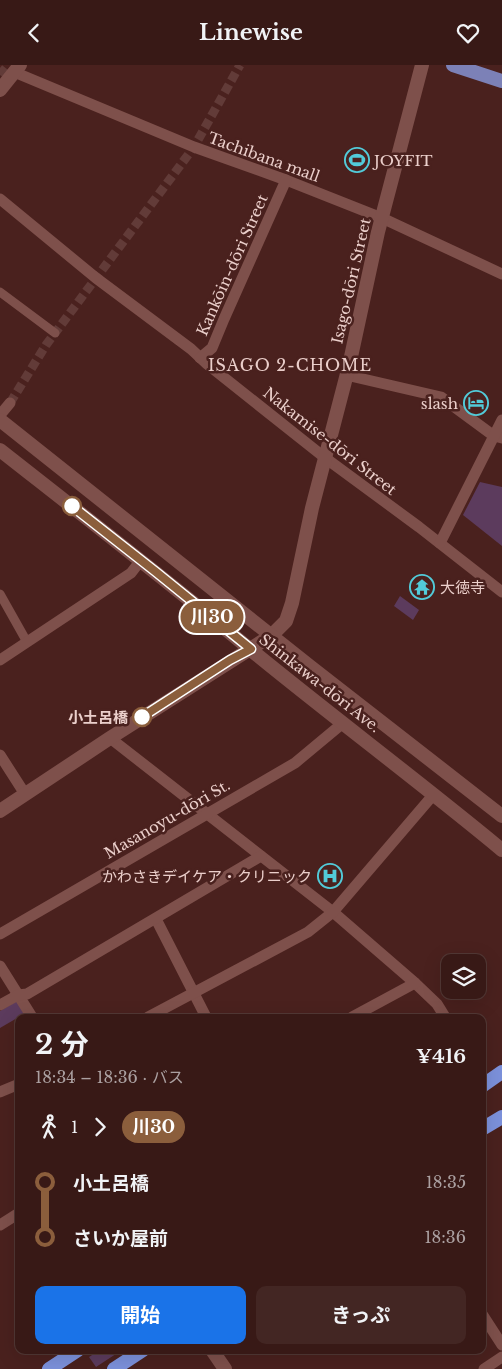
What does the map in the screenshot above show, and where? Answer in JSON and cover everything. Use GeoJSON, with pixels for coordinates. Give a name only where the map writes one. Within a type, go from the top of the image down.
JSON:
{"type":"FeatureCollection","features":[{"type":"Feature","properties":{"kind":"highway"},"geometry":{"type":"LineString","coordinates":[[486,1080],[502,1072]]}},
{"type":"Feature","properties":{"kind":"highway"},"geometry":{"type":"LineString","coordinates":[[486,1127],[502,1117]]}},
{"type":"Feature","properties":{"kind":"highway"},"geometry":{"type":"LineString","coordinates":[[49,1369],[72,1354]]}},
{"type":"Feature","properties":{"kind":"highway"},"geometry":{"type":"LineString","coordinates":[[114,1369],[137,1354]]}},
{"type":"Feature","properties":{"kind":"main road","name":"Isago-dōri Street"},"geometry":{"type":"LineString","coordinates":[[272,635],[286,621],[294,596],[324,457],[346,375],[382,218],[422,65]]}},
{"type":"Feature","properties":{"kind":"main road"},"geometry":{"type":"LineString","coordinates":[[453,65],[502,81]]}},
{"type":"Feature","properties":{"kind":"main road"},"geometry":{"type":"LineString","coordinates":[[0,90],[17,69]]}},
{"type":"Feature","properties":{"kind":"main road","name":"Shinkawa-dōri Ave."},"geometry":{"type":"LineString","coordinates":[[0,419],[430,761],[502,816]]}},
{"type":"Feature","properties":{"kind":"main road","name":"Shinkawa-dōri Ave."},"geometry":{"type":"LineString","coordinates":[[0,450],[434,794],[502,851]]}},
{"type":"Feature","properties":{"kind":"main road"},"geometry":{"type":"LineString","coordinates":[[0,811],[230,660],[272,635]]}},
{"type":"Feature","properties":{"kind":"main road"},"geometry":{"type":"LineString","coordinates":[[215,1354],[225,1369]]}},
{"type":"Feature","properties":{"kind":"street","name":"Tachibana mall"},"geometry":{"type":"LineString","coordinates":[[17,69],[194,147],[286,179],[382,218],[502,274]]}},
{"type":"Feature","properties":{"kind":"street","name":"Kankōin-dōri Street"},"geometry":{"type":"LineString","coordinates":[[200,358],[212,347],[286,179]]}},
{"type":"Feature","properties":{"kind":"street","name":"Nakamise-dōri Street"},"geometry":{"type":"LineString","coordinates":[[0,199],[96,278],[192,349],[200,358],[324,457],[440,543],[502,592]]}},
{"type":"Feature","properties":{"kind":"street"},"geometry":{"type":"LineString","coordinates":[[0,292],[56,333]]}},
{"type":"Feature","properties":{"kind":"street"},"geometry":{"type":"LineString","coordinates":[[346,375],[441,397],[498,437]]}},
{"type":"Feature","properties":{"kind":"street"},"geometry":{"type":"LineString","coordinates":[[0,415],[10,403]]}},
{"type":"Feature","properties":{"kind":"street"},"geometry":{"type":"LineString","coordinates":[[440,543],[498,437],[502,420]]}},
{"type":"Feature","properties":{"kind":"street"},"geometry":{"type":"LineString","coordinates":[[0,660],[131,573],[141,560]]}},
{"type":"Feature","properties":{"kind":"street"},"geometry":{"type":"LineString","coordinates":[[0,594],[28,642]]}},
{"type":"Feature","properties":{"kind":"street","name":"Masanoyu-dōri St."},"geometry":{"type":"LineString","coordinates":[[0,934],[295,763],[343,723]]}},
{"type":"Feature","properties":{"kind":"street"},"geometry":{"type":"LineString","coordinates":[[110,738],[333,912],[415,983],[437,1004],[443,1014]]}},
{"type":"Feature","properties":{"kind":"street"},"geometry":{"type":"LineString","coordinates":[[0,755],[25,794]]}},
{"type":"Feature","properties":{"kind":"street"},"geometry":{"type":"LineString","coordinates":[[154,1014],[308,932],[333,912],[434,794]]}},
{"type":"Feature","properties":{"kind":"street"},"geometry":{"type":"LineString","coordinates":[[0,1005],[18,995],[27,994],[261,856]]}},
{"type":"Feature","properties":{"kind":"street"},"geometry":{"type":"LineString","coordinates":[[156,919],[205,1014]]}},
{"type":"Feature","properties":{"kind":"street"},"geometry":{"type":"LineString","coordinates":[[0,965],[30,1014]]}},
{"type":"Feature","properties":{"kind":"street"},"geometry":{"type":"LineString","coordinates":[[358,1014],[415,983]]}},
{"type":"Feature","properties":{"kind":"street"},"geometry":{"type":"LineString","coordinates":[[0,1092],[15,1086]]}},
{"type":"Feature","properties":{"kind":"street"},"geometry":{"type":"LineString","coordinates":[[0,1225],[15,1216]]}},
{"type":"Feature","properties":{"kind":"street"},"geometry":{"type":"LineString","coordinates":[[486,1320],[502,1345]]}},
{"type":"Feature","properties":{"kind":"street"},"geometry":{"type":"LineString","coordinates":[[484,1369],[502,1357]]}},
{"type":"Feature","properties":{"kind":"shaded area"},"geometry":{"type":"Polygon","coordinates":[[[480,482],[502,487],[502,546],[463,515],[480,482]]]}},
{"type":"Feature","properties":{"kind":"shaded area"},"geometry":{"type":"Polygon","coordinates":[[[400,596],[419,610],[413,620],[394,606],[400,596]]]}},
{"type":"Feature","properties":{"kind":"shaded area"},"geometry":{"type":"Polygon","coordinates":[[[17,1001],[24,1014],[15,1014],[15,1019],[0,1028],[0,1011],[17,1001]]]}},
{"type":"Feature","properties":{"kind":"shaded area"},"geometry":{"type":"Polygon","coordinates":[[[94,1354],[116,1354],[96,1367],[89,1357],[94,1354]]]}},
{"type":"Feature","properties":{"kind":"tunnel"},"geometry":{"type":"LineString","coordinates":[[0,75],[8,65]]}},
{"type":"Feature","properties":{"kind":"tunnel"},"geometry":{"type":"LineString","coordinates":[[10,403],[46,345],[194,147],[240,65]]}},
{"type":"Feature","properties":{"kind":"bus line","name":"川30"},"geometry":{"type":"LineString","coordinates":[[72,506],[251,649],[230,660],[142,717]]}},
{"type":"Feature","properties":{"kind":"place","name":"JOYFIT"},"geometry":{"type":"Point","coordinates":[357,160]}},
{"type":"Feature","properties":{"kind":"place","name":"slash"},"geometry":{"type":"Point","coordinates":[476,403]}},
{"type":"Feature","properties":{"kind":"place","name":"大徳寺"},"geometry":{"type":"Point","coordinates":[422,587]}},
{"type":"Feature","properties":{"kind":"place","name":"小土呂橋"},"geometry":{"type":"Point","coordinates":[142,717]}},
{"type":"Feature","properties":{"kind":"place","name":"かわさきデイケア・クリニック"},"geometry":{"type":"Point","coordinates":[330,876]}},
{"type":"Feature","properties":{"kind":"district","name":"ISAGO 2-CHOME"},"geometry":{"type":"Point","coordinates":[290,365]}}]}
